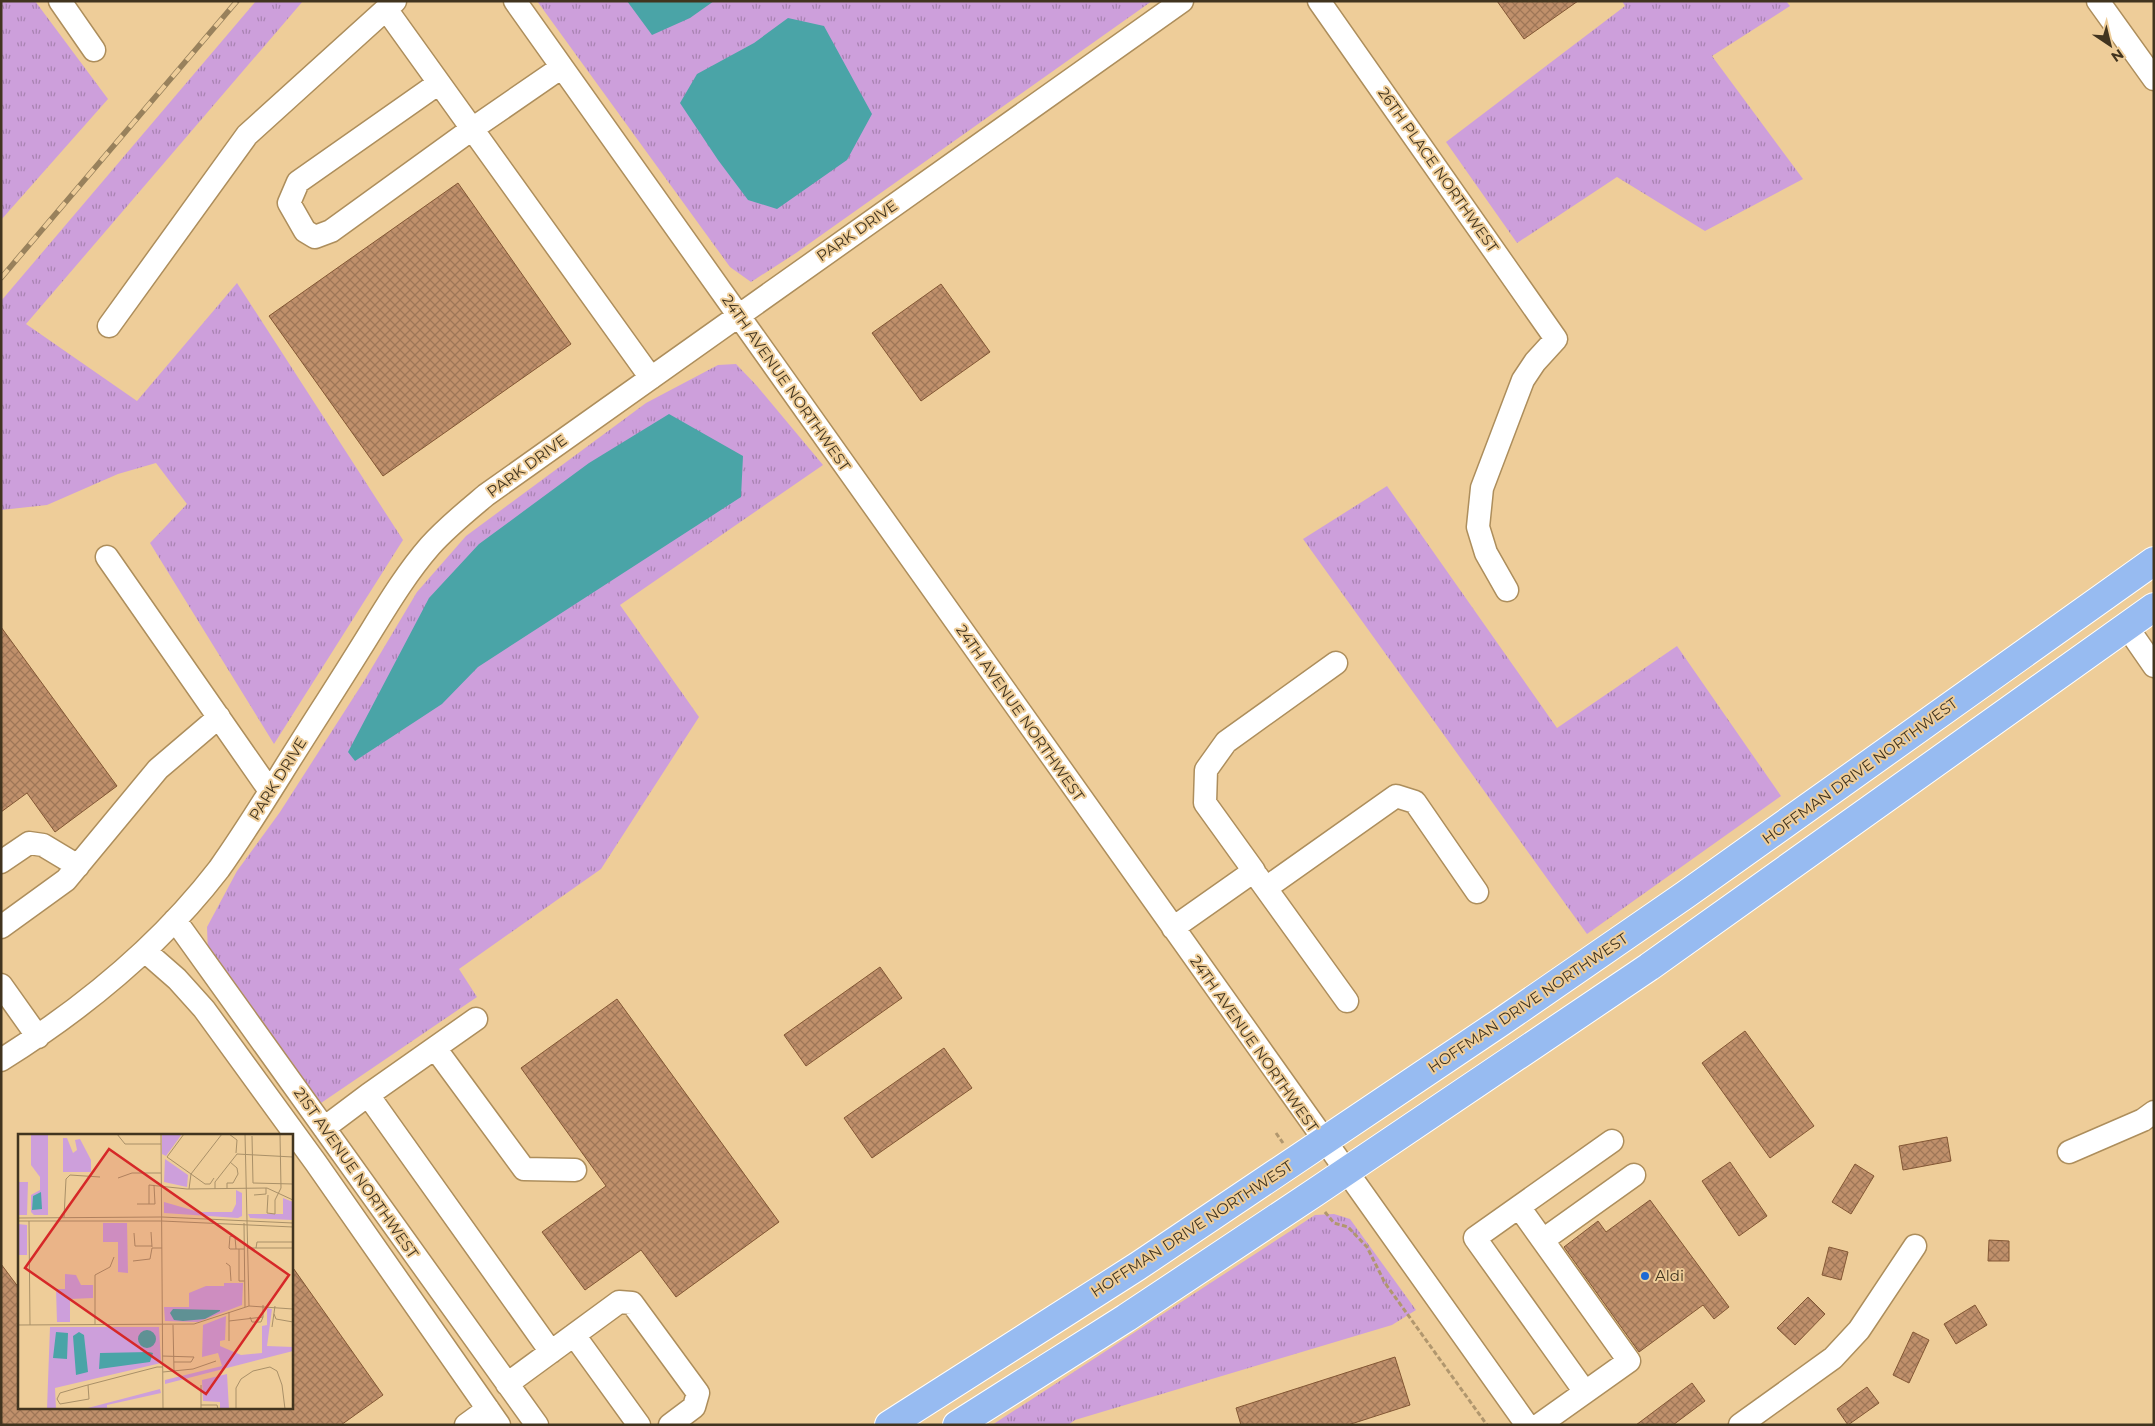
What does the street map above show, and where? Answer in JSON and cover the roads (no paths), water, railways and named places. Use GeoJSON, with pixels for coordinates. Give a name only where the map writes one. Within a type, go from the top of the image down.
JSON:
{"type":"FeatureCollection","features":[{"type":"Feature","properties":{"kind":"main road","name":"HOFFMAN DRIVE NORTHWEST"},"geometry":{"type":"LineString","coordinates":[[889,1425],[1138,1266],[1324,1142],[1685,896],[2154,561]]}},
{"type":"Feature","properties":{"kind":"main road"},"geometry":{"type":"LineString","coordinates":[[957,1425],[1126,1318],[1346,1172],[1656,961],[2154,607]]}},
{"type":"Feature","properties":{"kind":"street"},"geometry":{"type":"LineString","coordinates":[[60,1],[94,50]]}},
{"type":"Feature","properties":{"kind":"street","name":"24TH AVENUE NORTHWEST"},"geometry":{"type":"LineString","coordinates":[[515,1],[1324,1142],[1527,1425]]}},
{"type":"Feature","properties":{"kind":"street","name":"PARK DRIVE"},"geometry":{"type":"LineString","coordinates":[[1,1060],[38,1037],[77,1009],[145,951],[175,920],[219,868],[400,586],[430,546],[457,519],[486,495],[1182,1]]}},
{"type":"Feature","properties":{"kind":"street","name":"26TH PLACE NORTHWEST"},"geometry":{"type":"LineString","coordinates":[[1319,1],[1556,339],[1535,362],[1523,380],[1482,488],[1478,527],[1486,553],[1507,590]]}},
{"type":"Feature","properties":{"kind":"street"},"geometry":{"type":"LineString","coordinates":[[2098,1],[2154,79]]}},
{"type":"Feature","properties":{"kind":"street"},"geometry":{"type":"LineString","coordinates":[[109,326],[246,135],[390,5],[439,83],[651,378]]}},
{"type":"Feature","properties":{"kind":"street"},"geometry":{"type":"LineString","coordinates":[[439,83],[298,182],[289,203],[305,231],[315,237],[331,231],[472,128],[562,68]]}},
{"type":"Feature","properties":{"kind":"street"},"geometry":{"type":"LineString","coordinates":[[107,557],[270,791]]}},
{"type":"Feature","properties":{"kind":"street"},"geometry":{"type":"LineString","coordinates":[[2127,626],[2154,666]]}},
{"type":"Feature","properties":{"kind":"street"},"geometry":{"type":"LineString","coordinates":[[1336,663],[1226,742],[1206,770],[1205,803],[1347,1001]]}},
{"type":"Feature","properties":{"kind":"street"},"geometry":{"type":"LineString","coordinates":[[1,926],[66,880],[158,769],[219,717]]}},
{"type":"Feature","properties":{"kind":"street"},"geometry":{"type":"LineString","coordinates":[[1172,928],[1260,880],[1396,796],[1415,802],[1478,892]]}},
{"type":"Feature","properties":{"kind":"street"},"geometry":{"type":"LineString","coordinates":[[1,862],[30,843],[43,845],[78,866]]}},
{"type":"Feature","properties":{"kind":"street","name":"21ST AVENUE NORTHWEST"},"geometry":{"type":"LineString","coordinates":[[175,920],[537,1425]]}},
{"type":"Feature","properties":{"kind":"street","name":"21ST AVENUE NORTHWEST"},"geometry":{"type":"LineString","coordinates":[[145,951],[177,979],[204,1009],[494,1417]]}},
{"type":"Feature","properties":{"kind":"street"},"geometry":{"type":"LineString","coordinates":[[1,985],[38,1037]]}},
{"type":"Feature","properties":{"kind":"street"},"geometry":{"type":"LineString","coordinates":[[324,1128],[476,1019]]}},
{"type":"Feature","properties":{"kind":"street"},"geometry":{"type":"LineString","coordinates":[[435,1048],[524,1169],[575,1170]]}},
{"type":"Feature","properties":{"kind":"street"},"geometry":{"type":"LineString","coordinates":[[368,1095],[551,1352]]}},
{"type":"Feature","properties":{"kind":"street"},"geometry":{"type":"LineString","coordinates":[[2069,1152],[2143,1120],[2154,1112]]}},
{"type":"Feature","properties":{"kind":"street"},"geometry":{"type":"LineString","coordinates":[[1585,1392],[1475,1238],[1612,1140]]}},
{"type":"Feature","properties":{"kind":"street"},"geometry":{"type":"LineString","coordinates":[[1543,1240],[1634,1175]]}},
{"type":"Feature","properties":{"kind":"street"},"geometry":{"type":"LineString","coordinates":[[1519,1207],[1629,1361],[1539,1425]]}},
{"type":"Feature","properties":{"kind":"street"},"geometry":{"type":"LineString","coordinates":[[1740,1425],[1833,1358],[1859,1330],[1915,1246]]}},
{"type":"Feature","properties":{"kind":"street"},"geometry":{"type":"LineString","coordinates":[[507,1384],[619,1302],[632,1303],[698,1393],[694,1407],[670,1425]]}},
{"type":"Feature","properties":{"kind":"street"},"geometry":{"type":"LineString","coordinates":[[574,1335],[639,1425]]}},
{"type":"Feature","properties":{"kind":"street"},"geometry":{"type":"LineString","coordinates":[[466,1425],[494,1417]]}},
{"type":"Feature","properties":{"kind":"water"},"geometry":{"type":"Polygon","coordinates":[[[627,1],[714,1],[690,18],[652,35],[627,1]]]}},
{"type":"Feature","properties":{"kind":"water"},"geometry":{"type":"Polygon","coordinates":[[[788,18],[824,26],[872,114],[847,160],[777,209],[748,200],[718,160],[680,103],[697,74],[754,43],[788,18]]]}},
{"type":"Feature","properties":{"kind":"water"},"geometry":{"type":"Polygon","coordinates":[[[669,414],[743,456],[741,497],[478,667],[442,704],[355,761],[348,752],[429,598],[479,544],[589,463],[669,414]]]}},
{"type":"Feature","properties":{"kind":"railway"},"geometry":{"type":"LineString","coordinates":[[1,278],[237,1]]}},
{"type":"Feature","properties":{"kind":"place","name":"Aldi"},"geometry":{"type":"Point","coordinates":[1645,1276]}}]}
